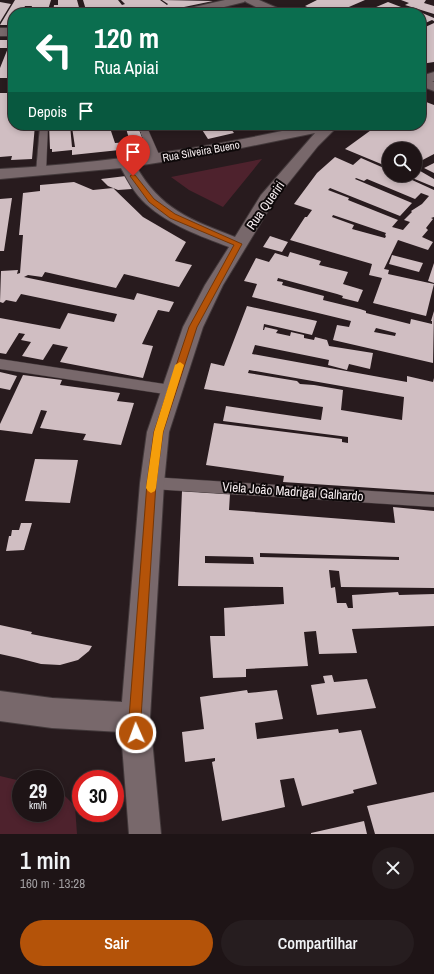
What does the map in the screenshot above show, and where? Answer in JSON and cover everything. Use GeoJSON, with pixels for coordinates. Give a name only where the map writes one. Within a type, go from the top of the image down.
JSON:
{"type":"FeatureCollection","features":[{"type":"Feature","properties":{"kind":"street"},"geometry":{"type":"LineString","coordinates":[[206,8],[240,0]]}},
{"type":"Feature","properties":{"kind":"street"},"geometry":{"type":"LineString","coordinates":[[250,0],[267,8]]}},
{"type":"Feature","properties":{"kind":"street","name":"Rua Silveira Bueno"},"geometry":{"type":"LineString","coordinates":[[0,174],[41,172],[156,159],[264,140],[308,130]]}},
{"type":"Feature","properties":{"kind":"street","name":"Rua Queriri"},"geometry":{"type":"LineString","coordinates":[[145,834],[135,718],[152,483],[158,432],[193,327],[238,244],[267,199],[325,130]]}},
{"type":"Feature","properties":{"kind":"street"},"geometry":{"type":"LineString","coordinates":[[126,163],[139,186],[152,201],[167,212],[195,227],[238,244]]}},
{"type":"Feature","properties":{"kind":"street"},"geometry":{"type":"LineString","coordinates":[[0,706],[52,713],[135,718]]}},
{"type":"Feature","properties":{"kind":"lane"},"geometry":{"type":"LineString","coordinates":[[41,172],[44,130]]}},
{"type":"Feature","properties":{"kind":"lane"},"geometry":{"type":"LineString","coordinates":[[144,130],[156,159]]}},
{"type":"Feature","properties":{"kind":"lane"},"geometry":{"type":"LineString","coordinates":[[0,364],[171,390]]}},
{"type":"Feature","properties":{"kind":"lane","name":"Viela João Madrigal Galhardo"},"geometry":{"type":"LineString","coordinates":[[152,483],[434,501]]}},
{"type":"Feature","properties":{"kind":"shaded area"},"geometry":{"type":"Polygon","coordinates":[[[262,159],[223,207],[189,190],[171,177],[262,159]]]}},
{"type":"Feature","properties":{"kind":"shaded area"},"geometry":{"type":"Polygon","coordinates":[[[0,776],[12,779],[12,822],[64,822],[64,795],[72,803],[72,822],[76,822],[77,834],[0,834],[0,776]]]}},
{"type":"Feature","properties":{"kind":"building"},"geometry":{"type":"Polygon","coordinates":[[[15,0],[51,0],[49,8],[31,8],[32,6],[25,6],[24,8],[10,8],[15,0]]]}},
{"type":"Feature","properties":{"kind":"building"},"geometry":{"type":"Polygon","coordinates":[[[58,0],[77,0],[79,8],[54,8],[54,5],[58,5],[58,0]]]}},
{"type":"Feature","properties":{"kind":"building"},"geometry":{"type":"Polygon","coordinates":[[[83,0],[118,0],[122,5],[125,4],[121,0],[160,0],[167,5],[168,4],[162,0],[213,1],[179,8],[85,8],[83,0]]]}},
{"type":"Feature","properties":{"kind":"building"},"geometry":{"type":"Polygon","coordinates":[[[317,0],[365,0],[347,8],[310,8],[305,6],[317,0]]]}},
{"type":"Feature","properties":{"kind":"building"},"geometry":{"type":"Polygon","coordinates":[[[401,0],[426,0],[424,3],[434,6],[434,14],[426,12],[426,8],[415,8],[405,5],[409,3],[401,0]]]}},
{"type":"Feature","properties":{"kind":"building"},"geometry":{"type":"Polygon","coordinates":[[[0,2],[11,4],[8,8],[0,22],[0,2]]]}},
{"type":"Feature","properties":{"kind":"building"},"geometry":{"type":"Polygon","coordinates":[[[388,2],[401,7],[399,8],[374,8],[388,2]]]}},
{"type":"Feature","properties":{"kind":"building"},"geometry":{"type":"Polygon","coordinates":[[[8,12],[8,25],[0,25],[8,12]]]}},
{"type":"Feature","properties":{"kind":"building"},"geometry":{"type":"Polygon","coordinates":[[[426,15],[434,18],[434,21],[432,20],[426,23],[426,15]]]}},
{"type":"Feature","properties":{"kind":"building"},"geometry":{"type":"Polygon","coordinates":[[[434,23],[434,62],[426,63],[426,27],[434,23]]]}},
{"type":"Feature","properties":{"kind":"building"},"geometry":{"type":"Polygon","coordinates":[[[0,40],[8,40],[8,48],[0,48],[0,40]]]}},
{"type":"Feature","properties":{"kind":"building"},"geometry":{"type":"Polygon","coordinates":[[[8,48],[8,78],[0,78],[0,68],[8,48]]]}},
{"type":"Feature","properties":{"kind":"building"},"geometry":{"type":"Polygon","coordinates":[[[0,93],[8,93],[8,130],[35,130],[32,159],[11,160],[12,156],[0,157],[0,93]]]}},
{"type":"Feature","properties":{"kind":"building"},"geometry":{"type":"Polygon","coordinates":[[[426,102],[434,105],[434,154],[422,160],[422,142],[382,142],[382,164],[345,149],[371,130],[426,130],[426,102]]]}},
{"type":"Feature","properties":{"kind":"building"},"geometry":{"type":"Polygon","coordinates":[[[49,130],[70,130],[72,147],[75,147],[72,130],[111,130],[115,143],[130,142],[126,130],[142,130],[148,147],[72,155],[72,150],[52,152],[52,149],[50,149],[49,130]]]}},
{"type":"Feature","properties":{"kind":"building"},"geometry":{"type":"Polygon","coordinates":[[[202,130],[232,130],[234,133],[208,139],[202,130]]]}},
{"type":"Feature","properties":{"kind":"building"},"geometry":{"type":"Polygon","coordinates":[[[335,157],[353,165],[361,158],[382,167],[382,182],[416,182],[434,190],[434,217],[431,218],[433,219],[426,228],[428,230],[422,237],[433,242],[428,250],[398,240],[384,269],[389,270],[388,274],[434,284],[426,316],[373,303],[382,278],[369,275],[372,264],[290,240],[305,217],[307,217],[312,210],[294,204],[317,173],[335,157]],[[355,179],[412,203],[400,216],[330,188],[328,190],[349,198],[348,200],[398,220],[392,227],[403,230],[410,222],[404,220],[412,212],[411,211],[422,204],[429,196],[421,193],[415,199],[367,179],[364,181],[355,179]],[[333,215],[332,217],[354,225],[352,229],[385,238],[386,233],[333,215]]]}},
{"type":"Feature","properties":{"kind":"building"},"geometry":{"type":"Polygon","coordinates":[[[434,163],[434,173],[424,168],[434,163]]]}},
{"type":"Feature","properties":{"kind":"building"},"geometry":{"type":"Polygon","coordinates":[[[422,172],[434,179],[434,187],[422,182],[422,172]]]}},
{"type":"Feature","properties":{"kind":"building"},"geometry":{"type":"Polygon","coordinates":[[[126,176],[132,189],[118,190],[108,186],[101,179],[126,176]]]}},
{"type":"Feature","properties":{"kind":"building"},"geometry":{"type":"Polygon","coordinates":[[[74,182],[93,190],[113,188],[143,217],[186,242],[175,261],[192,265],[179,287],[124,274],[116,288],[45,272],[42,277],[28,275],[24,277],[134,300],[137,293],[174,302],[169,312],[158,310],[142,344],[153,346],[143,378],[60,362],[68,347],[53,344],[43,360],[22,356],[31,342],[21,340],[25,334],[19,333],[6,354],[0,353],[0,318],[60,329],[68,313],[114,322],[117,314],[21,294],[16,302],[6,300],[3,303],[0,302],[1,271],[18,270],[17,274],[20,273],[23,235],[19,235],[23,193],[40,191],[40,185],[74,182]]]}},
{"type":"Feature","properties":{"kind":"building"},"geometry":{"type":"Polygon","coordinates":[[[12,198],[4,251],[0,251],[0,199],[12,198]]]}},
{"type":"Feature","properties":{"kind":"building"},"geometry":{"type":"Polygon","coordinates":[[[270,236],[288,242],[282,252],[263,247],[270,236]]]}},
{"type":"Feature","properties":{"kind":"building"},"geometry":{"type":"Polygon","coordinates":[[[290,252],[321,261],[319,265],[348,272],[343,284],[363,290],[358,302],[342,298],[343,296],[337,294],[278,278],[277,281],[283,282],[282,285],[324,296],[323,300],[410,324],[411,319],[432,324],[431,321],[434,311],[433,363],[333,340],[337,325],[349,327],[351,321],[252,297],[257,284],[244,281],[256,258],[269,262],[275,253],[288,257],[290,252]],[[376,328],[374,332],[395,336],[396,333],[376,328]]]}},
{"type":"Feature","properties":{"kind":"building"},"geometry":{"type":"Polygon","coordinates":[[[392,255],[423,263],[419,272],[389,264],[392,255]]]}},
{"type":"Feature","properties":{"kind":"building"},"geometry":{"type":"Polygon","coordinates":[[[434,263],[434,283],[428,281],[434,263]]]}},
{"type":"Feature","properties":{"kind":"building"},"geometry":{"type":"Polygon","coordinates":[[[247,306],[317,321],[312,335],[264,324],[263,330],[265,327],[278,330],[276,333],[290,336],[291,332],[304,335],[304,338],[314,340],[315,337],[327,340],[329,346],[373,353],[370,369],[349,364],[347,370],[328,365],[329,360],[255,345],[252,354],[407,382],[407,376],[433,382],[434,378],[434,492],[283,482],[284,476],[206,465],[214,423],[342,439],[342,442],[348,443],[348,437],[223,421],[226,406],[321,420],[323,407],[204,389],[211,363],[224,366],[247,306]],[[249,370],[248,373],[297,381],[300,384],[343,390],[341,410],[402,420],[404,397],[249,370]]]}},
{"type":"Feature","properties":{"kind":"building"},"geometry":{"type":"Polygon","coordinates":[[[0,372],[17,376],[10,390],[0,388],[0,372]]]}},
{"type":"Feature","properties":{"kind":"building"},"geometry":{"type":"Polygon","coordinates":[[[23,375],[62,380],[60,385],[120,393],[117,401],[134,403],[121,445],[83,440],[86,434],[40,428],[47,411],[41,410],[32,434],[0,430],[0,424],[23,375]]]}},
{"type":"Feature","properties":{"kind":"building"},"geometry":{"type":"Polygon","coordinates":[[[35,459],[78,460],[70,503],[25,501],[35,459]]]}},
{"type":"Feature","properties":{"kind":"building"},"geometry":{"type":"Polygon","coordinates":[[[182,491],[230,494],[229,510],[395,523],[393,507],[434,511],[434,588],[341,587],[339,571],[329,570],[331,588],[335,587],[337,603],[346,603],[348,608],[353,608],[352,595],[398,592],[399,595],[434,594],[434,626],[352,629],[357,653],[319,654],[316,631],[304,632],[308,666],[246,669],[246,677],[213,678],[210,636],[225,636],[224,608],[284,604],[283,587],[178,586],[182,491]],[[260,553],[260,557],[399,560],[399,557],[260,553]],[[205,556],[205,563],[254,564],[253,557],[205,556]]]}},
{"type":"Feature","properties":{"kind":"building"},"geometry":{"type":"Polygon","coordinates":[[[21,523],[32,523],[24,550],[6,551],[9,536],[11,536],[12,530],[19,530],[21,523]]]}},
{"type":"Feature","properties":{"kind":"building"},"geometry":{"type":"Polygon","coordinates":[[[0,625],[32,632],[31,634],[92,646],[89,651],[78,660],[60,665],[41,664],[0,654],[0,625]]]}},
{"type":"Feature","properties":{"kind":"building"},"geometry":{"type":"Polygon","coordinates":[[[332,675],[334,682],[367,679],[376,708],[317,715],[311,685],[325,683],[323,676],[332,675]]]}},
{"type":"Feature","properties":{"kind":"building"},"geometry":{"type":"Polygon","coordinates":[[[247,690],[248,693],[277,690],[283,719],[255,723],[257,739],[338,729],[339,733],[361,730],[377,784],[353,790],[354,793],[302,806],[294,778],[280,780],[285,807],[222,821],[212,762],[215,761],[215,758],[185,762],[182,732],[204,729],[200,697],[247,690]]]}},
{"type":"Feature","properties":{"kind":"building"},"geometry":{"type":"Polygon","coordinates":[[[434,792],[434,834],[375,834],[367,806],[434,792]]]}},
{"type":"Feature","properties":{"kind":"building"},"geometry":{"type":"Polygon","coordinates":[[[364,821],[367,834],[311,834],[311,833],[364,821]]]}},
{"type":"Feature","properties":{"kind":"slow traffic"},"geometry":{"type":"LineString","coordinates":[[151,488],[158,432],[180,365]]}},
{"type":"Feature","properties":{"kind":"route"},"geometry":{"type":"LineString","coordinates":[[133,176],[139,186],[152,201],[173,216],[195,227],[238,244],[214,285],[193,327],[158,432],[152,483],[135,718],[136,733]]}}]}
